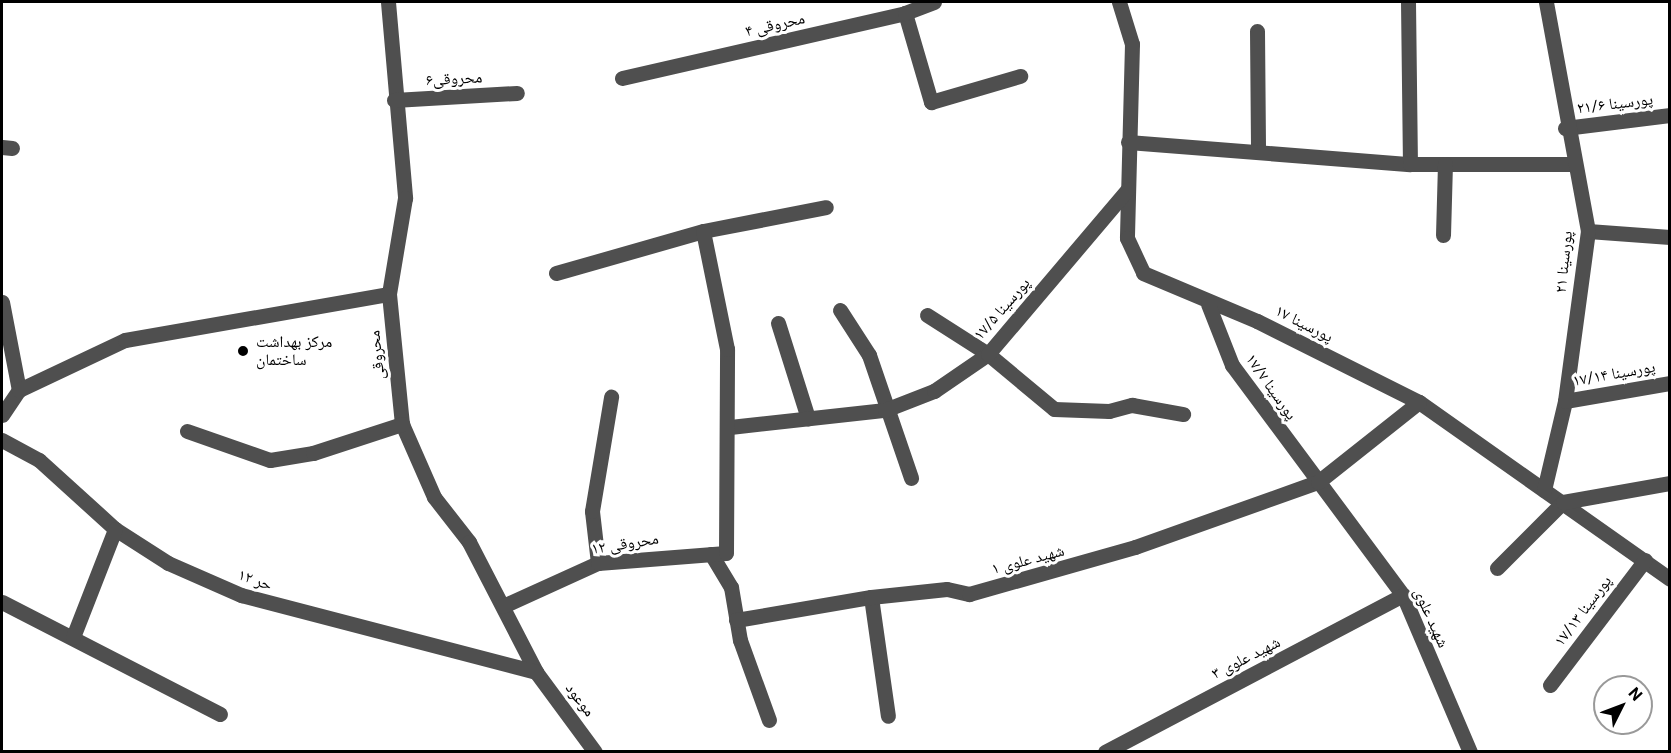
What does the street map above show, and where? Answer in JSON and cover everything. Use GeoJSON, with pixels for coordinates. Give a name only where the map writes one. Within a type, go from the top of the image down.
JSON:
{"type":"FeatureCollection","features":[{"type":"Feature","properties":{"kind":"street","name":"محروقی"},"geometry":{"type":"LineString","coordinates":[[388,2],[394,100],[405,198],[389,294],[402,424],[434,497],[469,542],[536,672]]}},
{"type":"Feature","properties":{"kind":"street","name":"محروقی ۴"},"geometry":{"type":"LineString","coordinates":[[622,78],[905,13],[933,2]]}},
{"type":"Feature","properties":{"kind":"street","name":"پورسینا ۱۷"},"geometry":{"type":"LineString","coordinates":[[1119,2],[1132,44],[1127,238],[1143,273],[1208,304],[1257,321],[1419,402],[1670,579]]}},
{"type":"Feature","properties":{"kind":"street"},"geometry":{"type":"LineString","coordinates":[[1408,2],[1410,164]]}},
{"type":"Feature","properties":{"kind":"street","name":"پورسینا ۲۱"},"geometry":{"type":"LineString","coordinates":[[1544,490],[1564,401],[1588,231],[1565,128],[1546,2]]}},
{"type":"Feature","properties":{"kind":"street"},"geometry":{"type":"LineString","coordinates":[[905,13],[931,102],[1020,76]]}},
{"type":"Feature","properties":{"kind":"street"},"geometry":{"type":"LineString","coordinates":[[1257,31],[1258,152]]}},
{"type":"Feature","properties":{"kind":"street","name":"محروقی۶"},"geometry":{"type":"LineString","coordinates":[[394,100],[517,93]]}},
{"type":"Feature","properties":{"kind":"street","name":"پورسینا ۲۱/۶"},"geometry":{"type":"LineString","coordinates":[[1565,128],[1670,115]]}},
{"type":"Feature","properties":{"kind":"street"},"geometry":{"type":"LineString","coordinates":[[1128,142],[1410,164],[1572,164]]}},
{"type":"Feature","properties":{"kind":"street"},"geometry":{"type":"LineString","coordinates":[[1443,235],[1445,164]]}},
{"type":"Feature","properties":{"kind":"street","name":"پورسینا ۱۷/۵"},"geometry":{"type":"LineString","coordinates":[[730,427],[885,410],[934,391],[988,354],[1128,189]]}},
{"type":"Feature","properties":{"kind":"street"},"geometry":{"type":"LineString","coordinates":[[556,273],[703,231],[826,207]]}},
{"type":"Feature","properties":{"kind":"street"},"geometry":{"type":"LineString","coordinates":[[703,231],[728,349],[730,427],[718,554],[731,587],[736,620],[769,720]]}},
{"type":"Feature","properties":{"kind":"street"},"geometry":{"type":"LineString","coordinates":[[1588,231],[1670,237]]}},
{"type":"Feature","properties":{"kind":"street"},"geometry":{"type":"LineString","coordinates":[[2,415],[19,390],[125,340],[389,294]]}},
{"type":"Feature","properties":{"kind":"street"},"geometry":{"type":"LineString","coordinates":[[2,302],[19,390]]}},
{"type":"Feature","properties":{"kind":"street","name":"پورسینا ۱۷/۷"},"geometry":{"type":"LineString","coordinates":[[1208,304],[1232,365],[1318,482]]}},
{"type":"Feature","properties":{"kind":"street"},"geometry":{"type":"LineString","coordinates":[[840,310],[869,355],[885,410],[911,478]]}},
{"type":"Feature","properties":{"kind":"street"},"geometry":{"type":"LineString","coordinates":[[927,315],[988,354],[1054,409],[1109,411],[1132,405],[1183,414]]}},
{"type":"Feature","properties":{"kind":"street"},"geometry":{"type":"LineString","coordinates":[[778,323],[808,418]]}},
{"type":"Feature","properties":{"kind":"street","name":"پورسینا ۱۷/۱۴"},"geometry":{"type":"LineString","coordinates":[[1564,401],[1670,383]]}},
{"type":"Feature","properties":{"kind":"street"},"geometry":{"type":"LineString","coordinates":[[598,563],[592,511],[611,397]]}},
{"type":"Feature","properties":{"kind":"street","name":"شهید علوی ۱"},"geometry":{"type":"LineString","coordinates":[[736,620],[870,597],[947,589],[969,594],[1048,574],[1318,482],[1419,402]]}},
{"type":"Feature","properties":{"kind":"street"},"geometry":{"type":"LineString","coordinates":[[187,431],[270,460],[313,453],[402,424]]}},
{"type":"Feature","properties":{"kind":"street","name":"حر ۱۲"},"geometry":{"type":"LineString","coordinates":[[2,440],[39,460],[115,529],[168,563],[241,595],[536,672]]}},
{"type":"Feature","properties":{"kind":"street","name":"شهید علوی"},"geometry":{"type":"LineString","coordinates":[[1318,482],[1403,595],[1466,750]]}},
{"type":"Feature","properties":{"kind":"street"},"geometry":{"type":"LineString","coordinates":[[1497,568],[1563,502],[1670,483]]}},
{"type":"Feature","properties":{"kind":"street"},"geometry":{"type":"LineString","coordinates":[[73,637],[115,529]]}},
{"type":"Feature","properties":{"kind":"street","name":"محروقی ۱۲"},"geometry":{"type":"LineString","coordinates":[[503,606],[598,563],[718,554]]}},
{"type":"Feature","properties":{"kind":"street","name":"پورسینا ۱۷/۱۳"},"geometry":{"type":"LineString","coordinates":[[1550,685],[1645,560]]}},
{"type":"Feature","properties":{"kind":"street","name":"شهید علوی ۳"},"geometry":{"type":"LineString","coordinates":[[1105,752],[1403,595]]}},
{"type":"Feature","properties":{"kind":"street"},"geometry":{"type":"LineString","coordinates":[[870,597],[888,716]]}},
{"type":"Feature","properties":{"kind":"street"},"geometry":{"type":"LineString","coordinates":[[2,602],[220,714]]}},
{"type":"Feature","properties":{"kind":"street","name":"موعود"},"geometry":{"type":"LineString","coordinates":[[536,672],[595,752]]}},
{"type":"Feature","properties":{"kind":"place","name":"مرکز بهداشت ساختمان"},"geometry":{"type":"Point","coordinates":[243,351]}}]}
